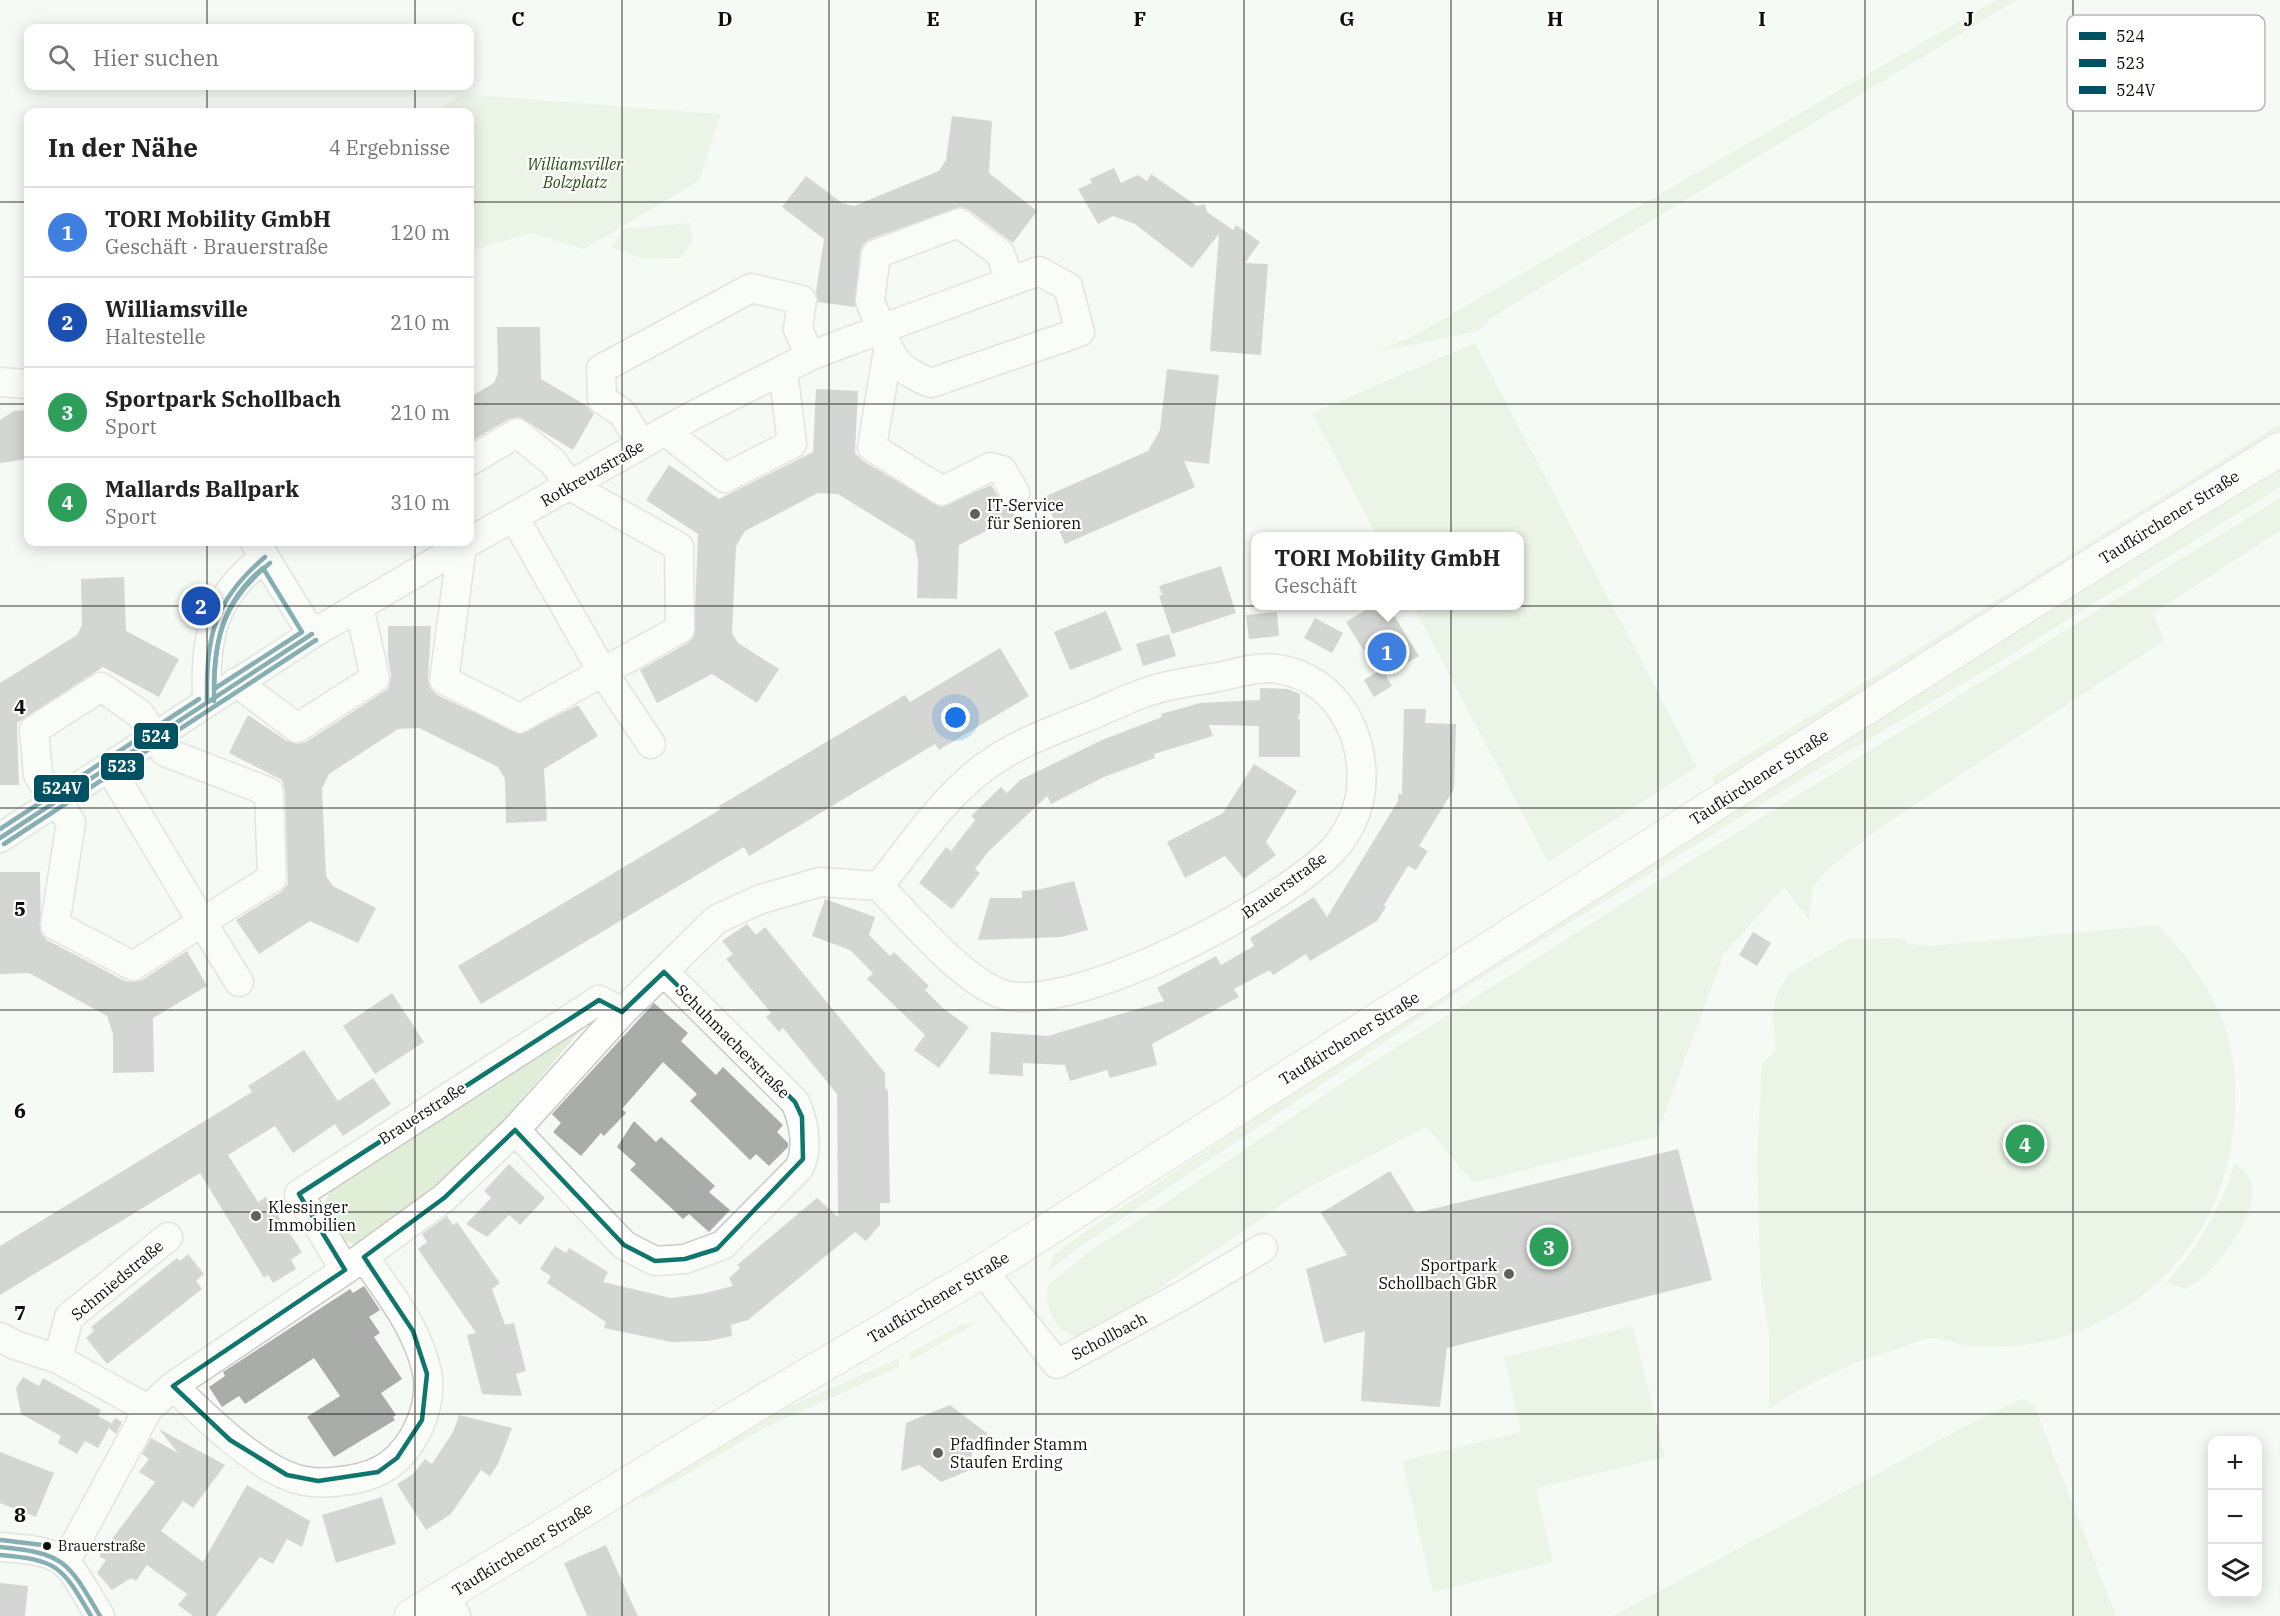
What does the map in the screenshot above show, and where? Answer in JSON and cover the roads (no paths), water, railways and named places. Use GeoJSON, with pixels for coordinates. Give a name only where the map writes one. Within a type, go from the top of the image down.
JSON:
{"type":"FeatureCollection","features":[{"type":"Feature","properties":{"kind":"main road","name":"Taufkirchener Straße"},"geometry":{"type":"LineString","coordinates":[[411,1616],[451,1606],[768,1398],[983,1271],[2056,586],[2280,449]]}},
{"type":"Feature","properties":{"kind":"street"},"geometry":{"type":"LineString","coordinates":[[1010,281],[1000,253],[959,223],[876,254],[870,301],[885,339],[872,447],[942,491],[990,467],[1002,470],[1015,493]]}},
{"type":"Feature","properties":{"kind":"street","name":"Rotkreuzstraße"},"geometry":{"type":"LineString","coordinates":[[474,537],[514,517],[653,438],[810,356],[885,339],[1010,281],[1039,271],[1068,287],[1080,332],[931,383],[905,372],[885,339]]}},
{"type":"Feature","properties":{"kind":"street"},"geometry":{"type":"LineString","coordinates":[[783,370],[792,444],[725,478],[653,438],[602,399],[601,369],[751,288],[802,300],[798,329],[810,356]]}},
{"type":"Feature","properties":{"kind":"street"},"geometry":{"type":"LineString","coordinates":[[0,382],[24,384]]}},
{"type":"Feature","properties":{"kind":"street"},"geometry":{"type":"LineString","coordinates":[[460,546],[444,680],[520,718],[680,629],[680,547],[570,486],[553,462],[517,433],[474,459]]}},
{"type":"Feature","properties":{"kind":"street"},"geometry":{"type":"LineString","coordinates":[[514,517],[602,671],[651,744]]}},
{"type":"Feature","properties":{"kind":"street","name":"Rotkreuzstraße"},"geometry":{"type":"LineString","coordinates":[[0,838],[236,682],[457,546]]}},
{"type":"Feature","properties":{"kind":"street"},"geometry":{"type":"LineString","coordinates":[[207,701],[206,656],[221,602],[260,549],[312,634]]}},
{"type":"Feature","properties":{"kind":"street"},"geometry":{"type":"LineString","coordinates":[[236,682],[297,728],[375,678],[359,606]]}},
{"type":"Feature","properties":{"kind":"street","name":"Brauerstraße"},"geometry":{"type":"LineString","coordinates":[[1278,669],[1305,677],[1325,689],[1340,704],[1351,725],[1361,760],[1361,790],[1352,823],[1334,848],[1311,870],[1270,899],[1216,931],[1159,958],[1073,990],[1023,998],[1001,994],[960,968],[879,886],[942,807],[986,766],[1046,734],[1151,691],[1242,672],[1278,669]]}},
{"type":"Feature","properties":{"kind":"street"},"geometry":{"type":"LineString","coordinates":[[101,687],[140,714],[165,752],[269,792],[272,878],[133,966],[55,926],[70,822],[57,801],[38,775],[34,730],[101,687]]}},
{"type":"Feature","properties":{"kind":"street"},"geometry":{"type":"LineString","coordinates":[[109,767],[239,982]]}},
{"type":"Feature","properties":{"kind":"street"},"geometry":{"type":"LineString","coordinates":[[66,1561],[148,1409],[173,1386],[355,1264],[444,1198],[514,1130],[622,1012],[717,919],[761,899],[820,882],[879,886]]}},
{"type":"Feature","properties":{"kind":"street","name":"Schuhmacherstraße"},"geometry":{"type":"LineString","coordinates":[[514,1130],[624,1245],[655,1261],[693,1257],[723,1245],[799,1168],[803,1159],[803,1132],[802,1117],[795,1102],[664,972]]}},
{"type":"Feature","properties":{"kind":"street","name":"Brauerstraße"},"geometry":{"type":"LineString","coordinates":[[355,1264],[299,1194],[599,1000],[622,1012]]}},
{"type":"Feature","properties":{"kind":"street","name":"Schmiedstraße"},"geometry":{"type":"LineString","coordinates":[[58,1359],[69,1317],[168,1237]]}},
{"type":"Feature","properties":{"kind":"street","name":"Schollbach"},"geometry":{"type":"LineString","coordinates":[[983,1271],[1057,1364],[1185,1294],[1263,1248]]}},
{"type":"Feature","properties":{"kind":"street"},"geometry":{"type":"LineString","coordinates":[[173,1386],[230,1440],[287,1475],[304,1481],[340,1480],[365,1475],[388,1466],[407,1445],[422,1420],[428,1396],[427,1374],[413,1331],[355,1264]]}},
{"type":"Feature","properties":{"kind":"street"},"geometry":{"type":"LineString","coordinates":[[0,1337],[15,1345],[58,1359],[148,1409]]}},
{"type":"Feature","properties":{"kind":"street"},"geometry":{"type":"LineString","coordinates":[[0,1547],[33,1549],[66,1561],[100,1616]]}},
{"type":"Feature","properties":{"kind":"place","name":"IT-Service für Senioren"},"geometry":{"type":"Point","coordinates":[975,514]}},
{"type":"Feature","properties":{"kind":"place","name":"Williamsville"},"geometry":{"type":"Point","coordinates":[201,606]}},
{"type":"Feature","properties":{"kind":"place","name":"TORI Mobility GmbH"},"geometry":{"type":"Point","coordinates":[1387,652]}},
{"type":"Feature","properties":{"kind":"place","name":"Mallards Ballpark"},"geometry":{"type":"Point","coordinates":[2025,1144]}},
{"type":"Feature","properties":{"kind":"place","name":"Klessinger Immobilien"},"geometry":{"type":"Point","coordinates":[256,1216]}},
{"type":"Feature","properties":{"kind":"place","name":"Sportpark Schollbach"},"geometry":{"type":"Point","coordinates":[1549,1247]}},
{"type":"Feature","properties":{"kind":"place","name":"Sportpark Schollbach GbR"},"geometry":{"type":"Point","coordinates":[1509,1274]}},
{"type":"Feature","properties":{"kind":"place","name":"Pfadfinder Stamm Staufen Erding"},"geometry":{"type":"Point","coordinates":[938,1453]}},
{"type":"Feature","properties":{"kind":"place","name":"Brauerstraße"},"geometry":{"type":"Point","coordinates":[47,1546]}},
{"type":"Feature","properties":{"kind":"park label","name":"Williamsviller Bolzplatz"},"geometry":{"type":"Point","coordinates":[575,173]}}]}
